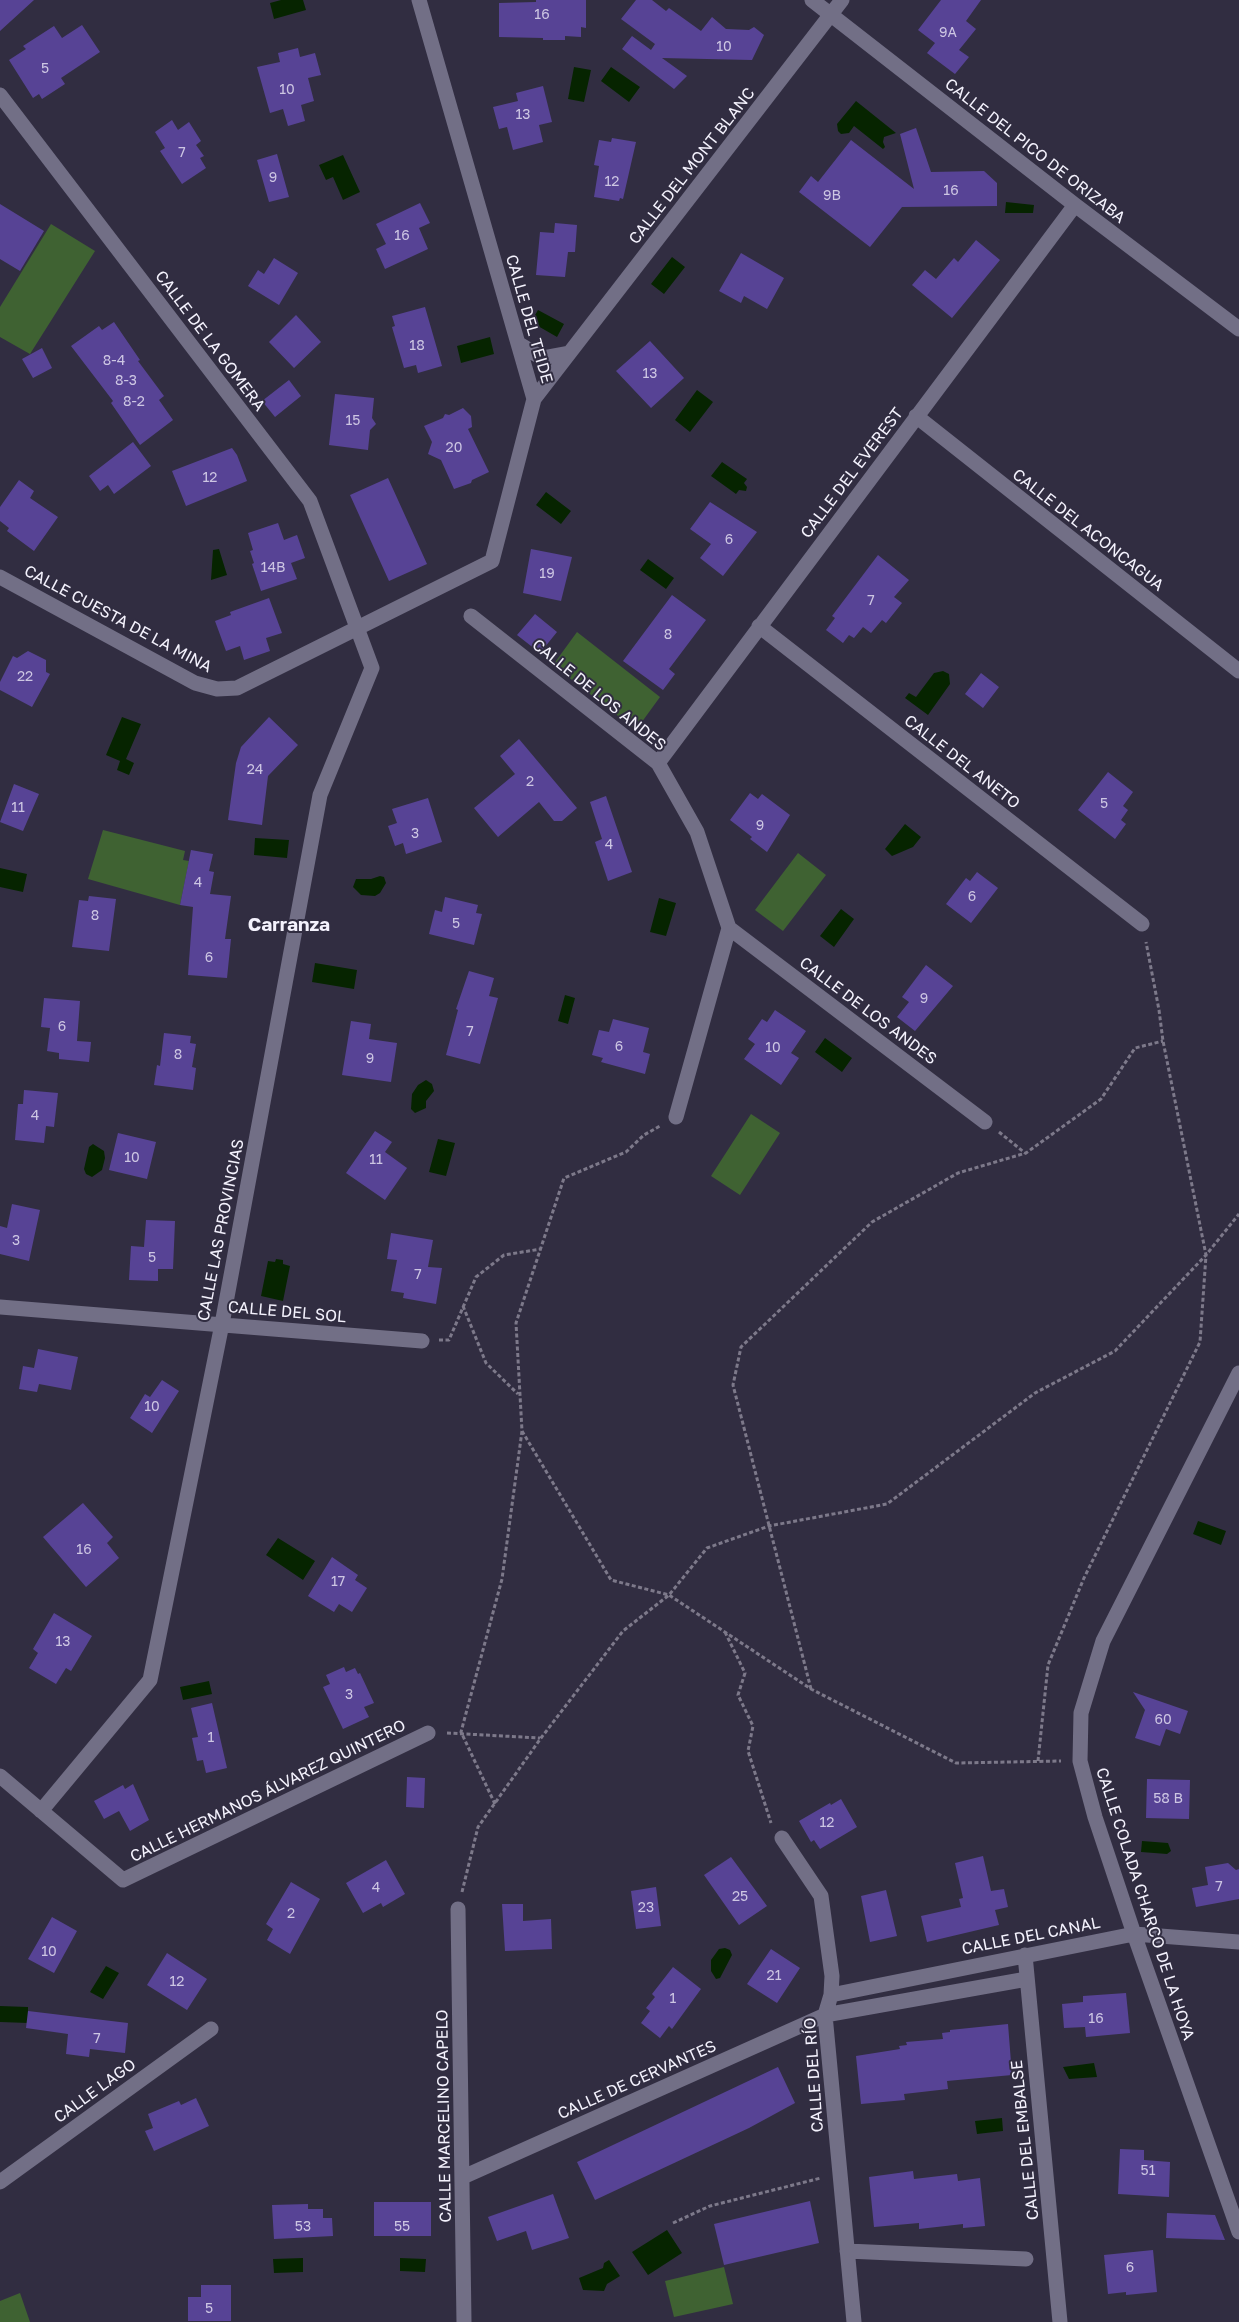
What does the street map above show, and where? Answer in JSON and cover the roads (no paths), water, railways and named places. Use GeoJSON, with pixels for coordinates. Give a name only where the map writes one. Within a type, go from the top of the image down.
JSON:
{"type":"FeatureCollection","features":[{"type":"Feature","properties":{"kind":"street","name":"CALLE DEL TEIDE"},"geometry":{"type":"LineString","coordinates":[[357,628],[492,561],[534,399],[419,0]]}},
{"type":"Feature","properties":{"kind":"street","name":"CALLE DEL PICO DE ORIZABA"},"geometry":{"type":"LineString","coordinates":[[812,0],[1075,205],[1239,329]]}},
{"type":"Feature","properties":{"kind":"street","name":"CALLE DEL MONT BLANC"},"geometry":{"type":"LineString","coordinates":[[534,399],[842,0]]}},
{"type":"Feature","properties":{"kind":"street","name":"CALLE DE LA GOMERA"},"geometry":{"type":"LineString","coordinates":[[0,95],[310,501],[357,628]]}},
{"type":"Feature","properties":{"kind":"street","name":"CALLE DEL EVEREST"},"geometry":{"type":"LineString","coordinates":[[658,762],[1075,205]]}},
{"type":"Feature","properties":{"kind":"street"},"geometry":{"type":"LineString","coordinates":[[519,344],[542,358],[569,353]]}},
{"type":"Feature","properties":{"kind":"street","name":"CALLE DEL ACONCAGUA"},"geometry":{"type":"LineString","coordinates":[[916,416],[1239,671]]}},
{"type":"Feature","properties":{"kind":"street","name":"CALLE CUESTA DE LA MINA"},"geometry":{"type":"LineString","coordinates":[[0,577],[195,683],[217,689],[237,688],[357,628]]}},
{"type":"Feature","properties":{"kind":"street","name":"CALLE DE LOS ANDES"},"geometry":{"type":"LineString","coordinates":[[471,616],[658,762],[697,832],[729,928],[986,1122]]}},
{"type":"Feature","properties":{"kind":"street","name":"CALLE DEL ANETO"},"geometry":{"type":"LineString","coordinates":[[759,626],[1142,924]]}},
{"type":"Feature","properties":{"kind":"street","name":"CALLE LAS PROVINCIAS"},"geometry":{"type":"LineString","coordinates":[[41,1811],[150,1680],[222,1324],[320,795],[372,668],[357,628]]}},
{"type":"Feature","properties":{"kind":"street"},"geometry":{"type":"LineString","coordinates":[[676,1117],[729,928]]}},
{"type":"Feature","properties":{"kind":"street","name":"CALLE DEL SOL"},"geometry":{"type":"LineString","coordinates":[[0,1307],[422,1341]]}},
{"type":"Feature","properties":{"kind":"street","name":"CALLE COLADA CHARCO DE LA HOYA"},"geometry":{"type":"LineString","coordinates":[[1239,1373],[1103,1641],[1082,1713],[1080,1760],[1095,1817],[1134,1934],[1239,2232]]}},
{"type":"Feature","properties":{"kind":"street","name":"CALLE HERMANOS ÁLVAREZ QUINTERO"},"geometry":{"type":"LineString","coordinates":[[41,1811],[122,1880],[428,1733]]}},
{"type":"Feature","properties":{"kind":"street"},"geometry":{"type":"LineString","coordinates":[[0,1776],[41,1811]]}},
{"type":"Feature","properties":{"kind":"street","name":"CALLE DEL RÍO"},"geometry":{"type":"LineString","coordinates":[[782,1838],[821,1896],[832,1976],[831,1995],[825,2015],[854,2322]]}},
{"type":"Feature","properties":{"kind":"street","name":"CALLE MARCELINO CAPELO"},"geometry":{"type":"LineString","coordinates":[[458,1909],[464,2322]]}},
{"type":"Feature","properties":{"kind":"street","name":"CALLE DEL CANAL"},"geometry":{"type":"LineString","coordinates":[[831,1995],[1024,1954],[1134,1934],[1239,1942]]}},
{"type":"Feature","properties":{"kind":"street","name":"CALLE DEL EMBALSE"},"geometry":{"type":"LineString","coordinates":[[1024,1954],[1060,2322]]}},
{"type":"Feature","properties":{"kind":"street","name":"CALLE DE CERVANTES"},"geometry":{"type":"LineString","coordinates":[[463,2177],[825,2015],[1027,1979]]}},
{"type":"Feature","properties":{"kind":"street","name":"CALLE LAGO"},"geometry":{"type":"LineString","coordinates":[[0,2182],[211,2029]]}},
{"type":"Feature","properties":{"kind":"street"},"geometry":{"type":"LineString","coordinates":[[847,2251],[1026,2259]]}},
{"type":"Feature","properties":{"kind":"district","name":"Carranza"},"geometry":{"type":"Point","coordinates":[289,925]}}]}
